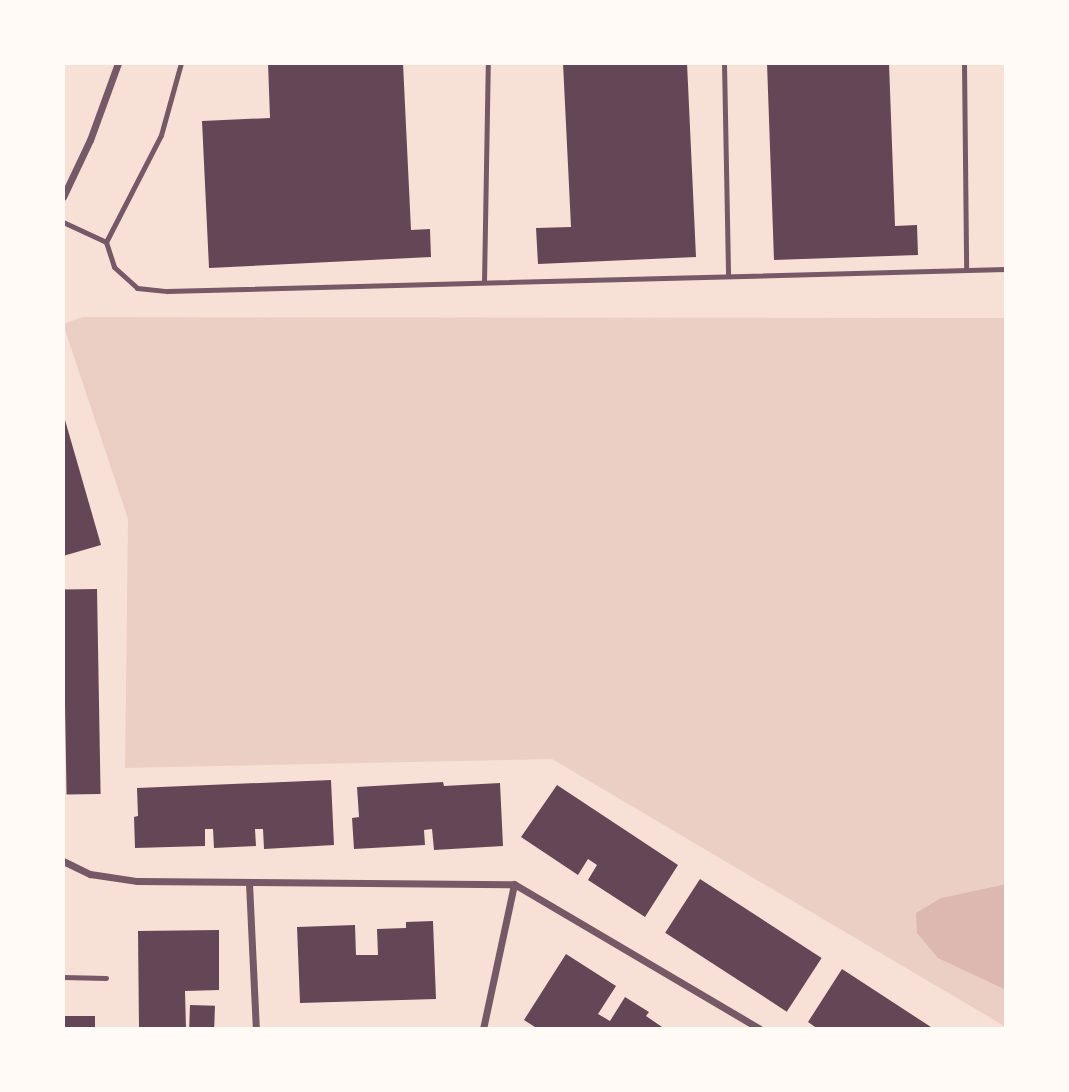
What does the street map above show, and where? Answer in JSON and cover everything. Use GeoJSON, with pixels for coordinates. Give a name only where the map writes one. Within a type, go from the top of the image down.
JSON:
{"type":"FeatureCollection","features":[{"type":"Feature","properties":{"kind":"street"},"geometry":{"type":"LineString","coordinates":[[63,197],[90,140],[118,63]]}},
{"type":"Feature","properties":{"kind":"street"},"geometry":{"type":"LineString","coordinates":[[63,860],[90,874],[137,881],[514,884],[760,1029]]}},
{"type":"Feature","properties":{"kind":"street"},"geometry":{"type":"LineString","coordinates":[[249,883],[256,1029]]}},
{"type":"Feature","properties":{"kind":"street"},"geometry":{"type":"LineString","coordinates":[[483,1029],[514,884]]}},
{"type":"Feature","properties":{"kind":"lane"},"geometry":{"type":"LineString","coordinates":[[181,63],[161,135],[106,242],[114,267],[137,288],[167,291],[1006,269]]}},
{"type":"Feature","properties":{"kind":"lane"},"geometry":{"type":"LineString","coordinates":[[484,282],[488,63]]}},
{"type":"Feature","properties":{"kind":"lane"},"geometry":{"type":"LineString","coordinates":[[724,63],[728,275]]}},
{"type":"Feature","properties":{"kind":"lane"},"geometry":{"type":"LineString","coordinates":[[964,63],[966,268]]}},
{"type":"Feature","properties":{"kind":"lane"},"geometry":{"type":"LineString","coordinates":[[63,222],[106,242]]}},
{"type":"Feature","properties":{"kind":"lane"},"geometry":{"type":"LineString","coordinates":[[63,977],[106,978]]}},
{"type":"Feature","properties":{"kind":"shaded area"},"geometry":{"type":"Polygon","coordinates":[[[83,317],[1006,318],[1006,884],[941,898],[985,978],[1006,990],[1006,1027],[552,759],[125,768],[128,519],[63,324],[83,317]]]}},
{"type":"Feature","properties":{"kind":"shaded area"},"geometry":{"type":"Polygon","coordinates":[[[1006,884],[1006,990],[938,958],[917,933],[916,913],[941,898],[1006,884]]]}},
{"type":"Feature","properties":{"kind":"building"},"geometry":{"type":"Polygon","coordinates":[[[268,63],[403,63],[411,230],[430,229],[431,257],[209,268],[202,121],[270,118],[268,63]]]}},
{"type":"Feature","properties":{"kind":"building"},"geometry":{"type":"Polygon","coordinates":[[[563,63],[687,63],[696,257],[538,264],[536,228],[571,227],[563,63]]]}},
{"type":"Feature","properties":{"kind":"building"},"geometry":{"type":"Polygon","coordinates":[[[767,63],[889,63],[895,226],[917,225],[918,255],[774,260],[767,63]]]}},
{"type":"Feature","properties":{"kind":"building"},"geometry":{"type":"Polygon","coordinates":[[[63,413],[101,545],[63,556],[63,413]]]}},
{"type":"Feature","properties":{"kind":"building"},"geometry":{"type":"Polygon","coordinates":[[[97,589],[101,794],[67,795],[63,590],[97,589]]]}},
{"type":"Feature","properties":{"kind":"building"},"geometry":{"type":"Polygon","coordinates":[[[331,780],[334,845],[264,849],[263,829],[255,829],[256,846],[214,848],[213,829],[205,829],[205,846],[135,848],[137,788],[331,780]]]}},
{"type":"Feature","properties":{"kind":"building"},"geometry":{"type":"Polygon","coordinates":[[[443,782],[444,786],[500,783],[503,846],[434,850],[432,829],[424,830],[425,845],[354,849],[352,818],[359,817],[357,787],[443,782]]]}},
{"type":"Feature","properties":{"kind":"building"},"geometry":{"type":"Polygon","coordinates":[[[557,785],[678,865],[645,917],[588,880],[597,865],[588,859],[578,875],[521,837],[557,785]]]}},
{"type":"Feature","properties":{"kind":"building"},"geometry":{"type":"Polygon","coordinates":[[[700,879],[822,958],[787,1012],[665,933],[700,879]]]}},
{"type":"Feature","properties":{"kind":"building"},"geometry":{"type":"Polygon","coordinates":[[[433,921],[436,999],[300,1003],[297,927],[355,925],[356,955],[378,955],[377,929],[406,928],[406,922],[433,921]]]}},
{"type":"Feature","properties":{"kind":"building"},"geometry":{"type":"Polygon","coordinates":[[[219,930],[219,990],[185,991],[186,1029],[139,1029],[138,931],[219,930]]]}},
{"type":"Feature","properties":{"kind":"building"},"geometry":{"type":"Polygon","coordinates":[[[566,954],[616,986],[598,1014],[610,1021],[625,997],[649,1012],[646,1016],[665,1029],[538,1029],[524,1020],[566,954]]]}},
{"type":"Feature","properties":{"kind":"building"},"geometry":{"type":"Polygon","coordinates":[[[842,969],[934,1029],[818,1029],[808,1022],[842,969]]]}},
{"type":"Feature","properties":{"kind":"building"},"geometry":{"type":"Polygon","coordinates":[[[190,1005],[215,1006],[214,1029],[189,1029],[190,1005]]]}},
{"type":"Feature","properties":{"kind":"building"},"geometry":{"type":"Polygon","coordinates":[[[63,1016],[95,1016],[95,1029],[63,1029],[63,1016]]]}}]}
